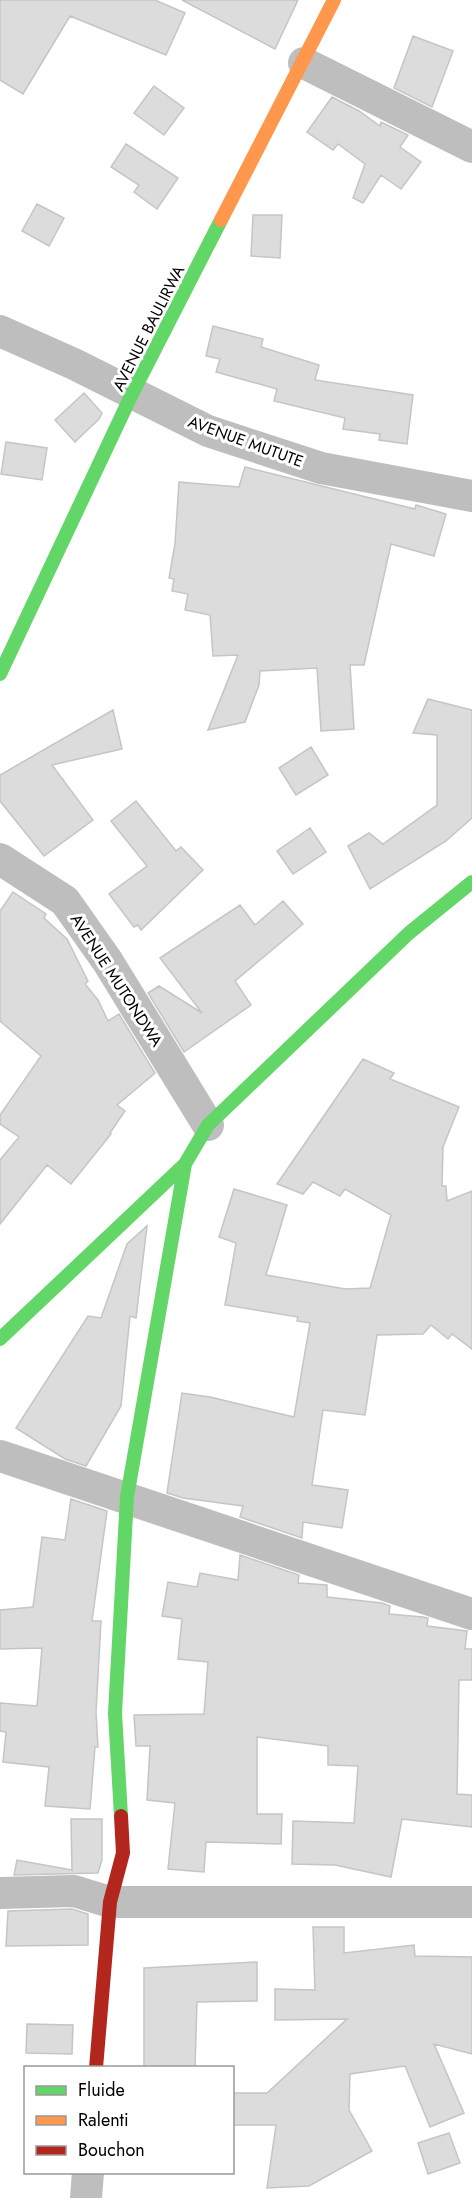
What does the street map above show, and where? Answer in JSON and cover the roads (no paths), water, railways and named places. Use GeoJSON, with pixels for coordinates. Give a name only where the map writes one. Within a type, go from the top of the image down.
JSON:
{"type":"FeatureCollection","features":[{"type":"Feature","properties":{"kind":"street","name":"AVENUE BAULIRWA"},"geometry":{"type":"LineString","coordinates":[[0,674],[132,394],[304,63],[334,0]]}},
{"type":"Feature","properties":{"kind":"street"},"geometry":{"type":"LineString","coordinates":[[304,63],[472,147]]}},
{"type":"Feature","properties":{"kind":"street","name":"AVENUE MUTUTE"},"geometry":{"type":"LineString","coordinates":[[0,331],[208,432],[321,468],[472,496]]}},
{"type":"Feature","properties":{"kind":"street","name":"AVENUE MUTONDWA"},"geometry":{"type":"LineString","coordinates":[[0,859],[65,901],[108,962],[208,1125]]}},
{"type":"Feature","properties":{"kind":"street"},"geometry":{"type":"LineString","coordinates":[[0,1339],[185,1164],[208,1125],[409,933],[472,882]]}},
{"type":"Feature","properties":{"kind":"street"},"geometry":{"type":"LineString","coordinates":[[96,2066],[110,1902],[123,1853],[116,1713],[127,1497],[185,1164]]}},
{"type":"Feature","properties":{"kind":"street"},"geometry":{"type":"LineString","coordinates":[[0,1456],[472,1614]]}},
{"type":"Feature","properties":{"kind":"street"},"geometry":{"type":"LineString","coordinates":[[0,1893],[74,1891],[110,1902],[472,1902]]}},
{"type":"Feature","properties":{"kind":"street"},"geometry":{"type":"LineString","coordinates":[[86,2198],[88,2174]]}}]}
